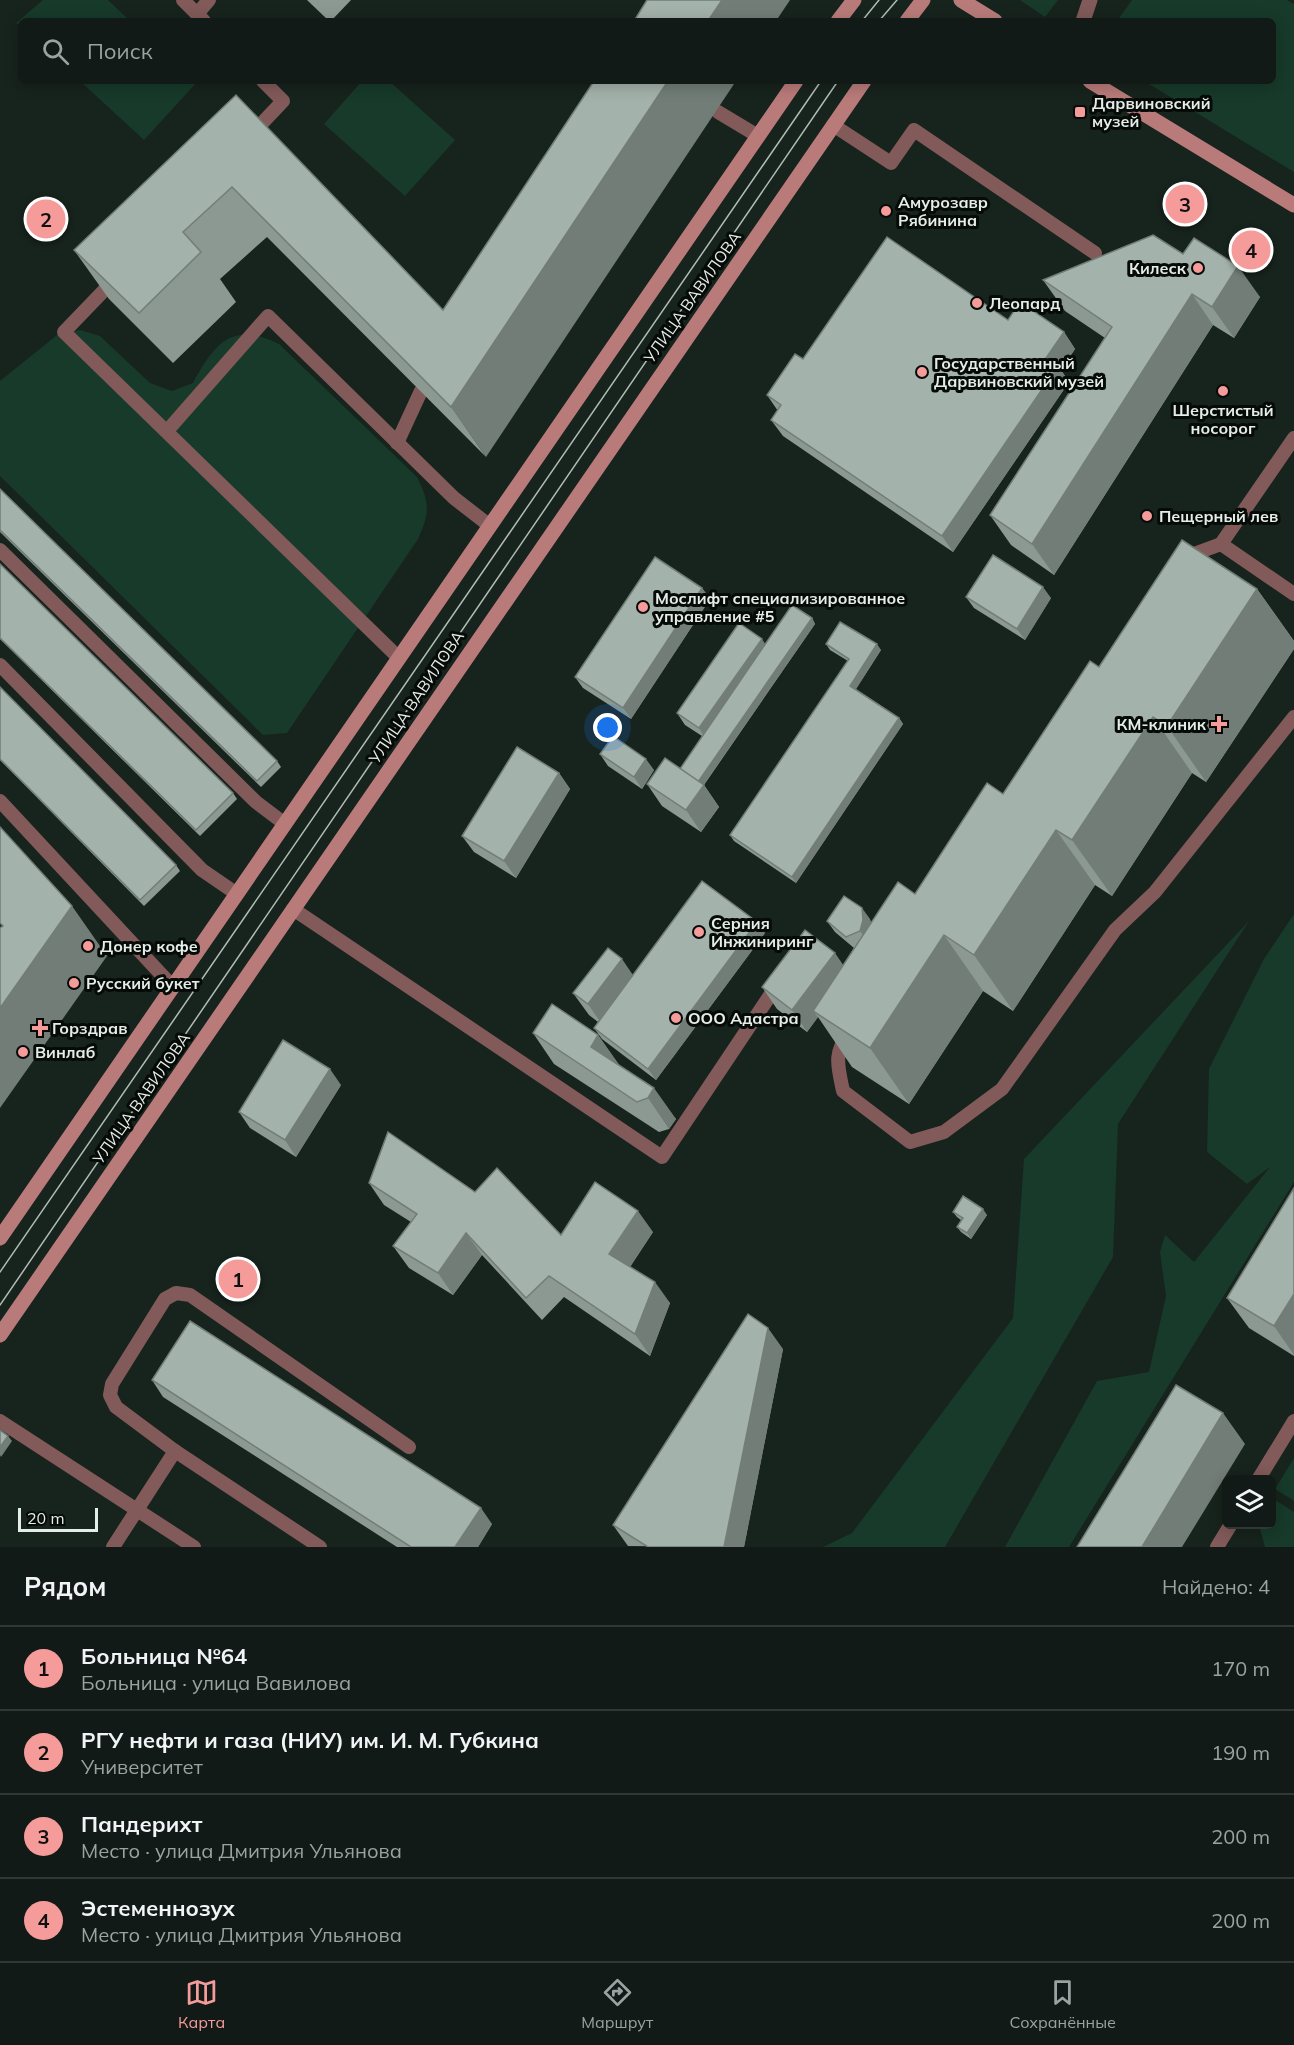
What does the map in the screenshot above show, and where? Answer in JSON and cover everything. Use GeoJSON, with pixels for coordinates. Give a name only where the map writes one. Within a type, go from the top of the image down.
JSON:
{"type":"FeatureCollection","features":[{"type":"Feature","properties":{"kind":"main road"},"geometry":{"type":"LineString","coordinates":[[840,18],[854,0]]}},
{"type":"Feature","properties":{"kind":"main road"},"geometry":{"type":"LineString","coordinates":[[909,18],[924,0]]}},
{"type":"Feature","properties":{"kind":"main road"},"geometry":{"type":"LineString","coordinates":[[961,0],[990,18]]}},
{"type":"Feature","properties":{"kind":"main road"},"geometry":{"type":"LineString","coordinates":[[0,1238],[794,84]]}},
{"type":"Feature","properties":{"kind":"main road","name":"УЛИЦА ВАВИЛОВА"},"geometry":{"type":"LineString","coordinates":[[0,1335],[862,84]]}},
{"type":"Feature","properties":{"kind":"main road"},"geometry":{"type":"LineString","coordinates":[[1095,84],[1294,205]]}},
{"type":"Feature","properties":{"kind":"street"},"geometry":{"type":"LineString","coordinates":[[1084,18],[1090,0]]}},
{"type":"Feature","properties":{"kind":"lane"},"geometry":{"type":"LineString","coordinates":[[183,0],[200,17],[209,0]]}},
{"type":"Feature","properties":{"kind":"lane"},"geometry":{"type":"LineString","coordinates":[[242,146],[283,101],[266,84]]}},
{"type":"Feature","properties":{"kind":"lane"},"geometry":{"type":"LineString","coordinates":[[718,112],[758,136]]}},
{"type":"Feature","properties":{"kind":"lane"},"geometry":{"type":"LineString","coordinates":[[833,125],[891,163],[914,130],[1095,252]]}},
{"type":"Feature","properties":{"kind":"lane"},"geometry":{"type":"LineString","coordinates":[[129,264],[64,332],[399,658]]}},
{"type":"Feature","properties":{"kind":"lane"},"geometry":{"type":"LineString","coordinates":[[167,432],[268,316],[454,498],[490,526]]}},
{"type":"Feature","properties":{"kind":"lane"},"geometry":{"type":"LineString","coordinates":[[397,443],[421,391]]}},
{"type":"Feature","properties":{"kind":"lane"},"geometry":{"type":"LineString","coordinates":[[1177,567],[1184,558],[1221,544],[1294,438]]}},
{"type":"Feature","properties":{"kind":"lane"},"geometry":{"type":"LineString","coordinates":[[1221,544],[1294,594]]}},
{"type":"Feature","properties":{"kind":"lane"},"geometry":{"type":"LineString","coordinates":[[0,550],[256,802],[285,824]]}},
{"type":"Feature","properties":{"kind":"lane"},"geometry":{"type":"LineString","coordinates":[[0,665],[202,870],[237,894]]}},
{"type":"Feature","properties":{"kind":"lane"},"geometry":{"type":"LineString","coordinates":[[858,1021],[839,1047],[837,1065],[843,1091],[910,1143],[944,1132],[1002,1089],[1115,930],[1155,892],[1294,717]]}},
{"type":"Feature","properties":{"kind":"lane"},"geometry":{"type":"LineString","coordinates":[[0,801],[173,987]]}},
{"type":"Feature","properties":{"kind":"lane"},"geometry":{"type":"LineString","coordinates":[[293,909],[662,1157],[786,970]]}},
{"type":"Feature","properties":{"kind":"lane"},"geometry":{"type":"LineString","coordinates":[[320,1547],[175,1451],[116,1407],[110,1395],[112,1384],[165,1299],[176,1293],[189,1295],[409,1447]]}},
{"type":"Feature","properties":{"kind":"lane"},"geometry":{"type":"LineString","coordinates":[[0,1420],[194,1547]]}},
{"type":"Feature","properties":{"kind":"lane"},"geometry":{"type":"LineString","coordinates":[[1260,1475],[1294,1421]]}},
{"type":"Feature","properties":{"kind":"lane"},"geometry":{"type":"LineString","coordinates":[[113,1547],[175,1451]]}},
{"type":"Feature","properties":{"kind":"lane"},"geometry":{"type":"LineString","coordinates":[[1217,1547],[1228,1529]]}},
{"type":"Feature","properties":{"kind":"green space"},"geometry":{"type":"Polygon","coordinates":[[[43,0],[108,0],[127,18],[22,18],[43,0]]]}},
{"type":"Feature","properties":{"kind":"green space"},"geometry":{"type":"Polygon","coordinates":[[[1020,0],[1058,0],[1045,17],[1020,0]]]}},
{"type":"Feature","properties":{"kind":"green space"},"geometry":{"type":"Polygon","coordinates":[[[1132,0],[1287,0],[1294,4],[1294,172],[1149,84],[1276,84],[1276,18],[1119,18],[1132,0]]]}},
{"type":"Feature","properties":{"kind":"green space"},"geometry":{"type":"Polygon","coordinates":[[[83,84],[195,84],[144,140],[83,84]]]}},
{"type":"Feature","properties":{"kind":"green space"},"geometry":{"type":"Polygon","coordinates":[[[359,84],[392,84],[455,140],[405,196],[324,124],[359,84]]]}},
{"type":"Feature","properties":{"kind":"green space"},"geometry":{"type":"Polygon","coordinates":[[[80,330],[100,336],[150,383],[172,391],[193,383],[209,356],[227,340],[237,335],[263,337],[279,344],[417,477],[427,508],[425,522],[418,539],[287,733],[263,735],[0,476],[0,381],[57,335],[80,330]]]}},
{"type":"Feature","properties":{"kind":"green space"},"geometry":{"type":"Polygon","coordinates":[[[1294,914],[1294,1182],[1069,1547],[1005,1547],[1097,1381],[1149,1372],[1166,1296],[1160,1252],[1165,1235],[1194,1262],[1270,1167],[1247,1184],[1207,1152],[1209,1069],[1264,959],[1294,914]]]}},
{"type":"Feature","properties":{"kind":"green space"},"geometry":{"type":"Polygon","coordinates":[[[1249,921],[1118,1124],[1113,1257],[945,1547],[823,1547],[852,1533],[1013,1318],[1024,1159],[1249,921]]]}},
{"type":"Feature","properties":{"kind":"green space"},"geometry":{"type":"Polygon","coordinates":[[[1294,1458],[1294,1501],[1276,1490],[1294,1458]]]}},
{"type":"Feature","properties":{"kind":"green space"},"geometry":{"type":"Polygon","coordinates":[[[1276,1501],[1294,1512],[1294,1547],[1265,1547],[1260,1529],[1276,1529],[1276,1501]]]}},
{"type":"Feature","properties":{"kind":"building"},"geometry":{"type":"Polygon","coordinates":[[[647,0],[722,0],[710,18],[636,18],[647,0]]]}},
{"type":"Feature","properties":{"kind":"building"},"geometry":{"type":"Polygon","coordinates":[[[592,84],[666,84],[451,407],[232,187],[183,232],[201,252],[139,313],[74,250],[236,95],[443,310],[592,84]]]}},
{"type":"Feature","properties":{"kind":"building"},"geometry":{"type":"Polygon","coordinates":[[[1153,235],[1183,254],[1194,238],[1238,266],[1212,307],[1192,294],[1032,544],[990,515],[1112,327],[1043,280],[1153,235]]]}},
{"type":"Feature","properties":{"kind":"building"},"geometry":{"type":"Polygon","coordinates":[[[887,237],[1008,320],[1020,302],[1064,332],[1046,358],[1058,366],[942,536],[771,420],[781,405],[767,395],[795,354],[803,359],[887,237]]]}},
{"type":"Feature","properties":{"kind":"building"},"geometry":{"type":"Polygon","coordinates":[[[0,489],[277,761],[257,781],[0,530],[0,489]]]}},
{"type":"Feature","properties":{"kind":"building"},"geometry":{"type":"Polygon","coordinates":[[[1182,540],[1257,589],[1167,726],[1153,717],[1072,840],[1056,830],[974,955],[944,935],[870,1048],[813,1011],[898,882],[915,894],[987,783],[1003,794],[1090,661],[1099,667],[1182,540]]]}},
{"type":"Feature","properties":{"kind":"building"},"geometry":{"type":"Polygon","coordinates":[[[993,555],[1043,587],[1017,629],[966,597],[993,555]]]}},
{"type":"Feature","properties":{"kind":"building"},"geometry":{"type":"Polygon","coordinates":[[[655,557],[702,588],[623,708],[575,677],[655,557]]]}},
{"type":"Feature","properties":{"kind":"building"},"geometry":{"type":"Polygon","coordinates":[[[0,564],[233,793],[196,830],[0,638],[0,564]]]}},
{"type":"Feature","properties":{"kind":"building"},"geometry":{"type":"Polygon","coordinates":[[[792,605],[812,618],[698,782],[680,769],[792,605]]]}},
{"type":"Feature","properties":{"kind":"building"},"geometry":{"type":"Polygon","coordinates":[[[840,622],[877,644],[850,686],[899,718],[792,877],[730,835],[849,659],[826,644],[840,622]]]}},
{"type":"Feature","properties":{"kind":"building"},"geometry":{"type":"Polygon","coordinates":[[[739,623],[762,639],[699,728],[677,713],[739,623]]]}},
{"type":"Feature","properties":{"kind":"building"},"geometry":{"type":"Polygon","coordinates":[[[0,687],[176,865],[140,900],[0,759],[0,687]]]}},
{"type":"Feature","properties":{"kind":"building"},"geometry":{"type":"Polygon","coordinates":[[[613,736],[646,759],[634,777],[600,754],[613,736]]]}},
{"type":"Feature","properties":{"kind":"building"},"geometry":{"type":"Polygon","coordinates":[[[517,747],[559,773],[504,861],[462,836],[517,747]]]}},
{"type":"Feature","properties":{"kind":"building"},"geometry":{"type":"Polygon","coordinates":[[[665,758],[704,785],[686,810],[647,784],[665,758]]]}},
{"type":"Feature","properties":{"kind":"building"},"geometry":{"type":"Polygon","coordinates":[[[0,827],[72,906],[0,1008],[0,928],[3,926],[0,923],[0,827]]]}},
{"type":"Feature","properties":{"kind":"building"},"geometry":{"type":"Polygon","coordinates":[[[702,881],[757,922],[648,1069],[594,1028],[702,881]]]}},
{"type":"Feature","properties":{"kind":"building"},"geometry":{"type":"Polygon","coordinates":[[[844,896],[862,908],[863,920],[860,931],[846,937],[827,921],[844,896]]]}},
{"type":"Feature","properties":{"kind":"building"},"geometry":{"type":"Polygon","coordinates":[[[805,930],[835,953],[792,1010],[762,987],[805,930]]]}},
{"type":"Feature","properties":{"kind":"building"},"geometry":{"type":"Polygon","coordinates":[[[608,948],[622,959],[588,1004],[573,993],[608,948]]]}},
{"type":"Feature","properties":{"kind":"building"},"geometry":{"type":"Polygon","coordinates":[[[552,1004],[598,1035],[591,1047],[654,1088],[648,1098],[637,1102],[533,1033],[552,1004]]]}},
{"type":"Feature","properties":{"kind":"building"},"geometry":{"type":"Polygon","coordinates":[[[283,1040],[330,1069],[285,1140],[239,1112],[283,1040]]]}},
{"type":"Feature","properties":{"kind":"building"},"geometry":{"type":"Polygon","coordinates":[[[388,1132],[475,1192],[497,1168],[561,1235],[595,1182],[638,1211],[609,1254],[655,1282],[635,1334],[549,1276],[526,1298],[466,1233],[438,1273],[393,1246],[417,1214],[369,1183],[388,1132]]]}},
{"type":"Feature","properties":{"kind":"building"},"geometry":{"type":"Polygon","coordinates":[[[1294,1188],[1294,1294],[1274,1326],[1227,1298],[1294,1188]]]}},
{"type":"Feature","properties":{"kind":"building"},"geometry":{"type":"Polygon","coordinates":[[[963,1196],[983,1209],[967,1233],[957,1227],[963,1218],[953,1212],[963,1196]]]}},
{"type":"Feature","properties":{"kind":"building"},"geometry":{"type":"Polygon","coordinates":[[[748,1314],[768,1328],[724,1547],[648,1547],[613,1525],[748,1314]]]}},
{"type":"Feature","properties":{"kind":"building"},"geometry":{"type":"Polygon","coordinates":[[[190,1321],[481,1508],[455,1547],[411,1547],[152,1380],[190,1321]]]}},
{"type":"Feature","properties":{"kind":"building"},"geometry":{"type":"Polygon","coordinates":[[[1176,1385],[1223,1413],[1142,1547],[1077,1547],[1176,1385]]]}},
{"type":"Feature","properties":{"kind":"building"},"geometry":{"type":"Polygon","coordinates":[[[0,1430],[8,1436],[0,1447],[0,1430]]]}},
{"type":"Feature","properties":{"kind":"tram line"},"geometry":{"type":"LineString","coordinates":[[864,18],[879,0]]}},
{"type":"Feature","properties":{"kind":"tram line"},"geometry":{"type":"LineString","coordinates":[[882,18],[897,0]]}},
{"type":"Feature","properties":{"kind":"tram line"},"geometry":{"type":"LineString","coordinates":[[0,1272],[819,84]]}},
{"type":"Feature","properties":{"kind":"tram line"},"geometry":{"type":"LineString","coordinates":[[0,1305],[836,84]]}},
{"type":"Feature","properties":{"kind":"place","name":"Дарвиновский музей"},"geometry":{"type":"Point","coordinates":[1080,112]}},
{"type":"Feature","properties":{"kind":"place","name":"Пандерихт"},"geometry":{"type":"Point","coordinates":[1185,204]}},
{"type":"Feature","properties":{"kind":"place","name":"Амурозавр Рябинина"},"geometry":{"type":"Point","coordinates":[886,211]}},
{"type":"Feature","properties":{"kind":"place","name":"РГУ нефти и газа (НИУ) им. И. М. Губкина"},"geometry":{"type":"Point","coordinates":[46,219]}},
{"type":"Feature","properties":{"kind":"place","name":"Эстеменнозух"},"geometry":{"type":"Point","coordinates":[1251,250]}},
{"type":"Feature","properties":{"kind":"place","name":"Килеск"},"geometry":{"type":"Point","coordinates":[1198,268]}},
{"type":"Feature","properties":{"kind":"place","name":"Леопард"},"geometry":{"type":"Point","coordinates":[977,303]}},
{"type":"Feature","properties":{"kind":"place","name":"Государственный Дарвиновский музей"},"geometry":{"type":"Point","coordinates":[922,372]}},
{"type":"Feature","properties":{"kind":"place","name":"Шерстистый носорог"},"geometry":{"type":"Point","coordinates":[1223,391]}},
{"type":"Feature","properties":{"kind":"place","name":"Пещерный лев"},"geometry":{"type":"Point","coordinates":[1147,516]}},
{"type":"Feature","properties":{"kind":"place","name":"Мослифт специализированное управление #5"},"geometry":{"type":"Point","coordinates":[643,607]}},
{"type":"Feature","properties":{"kind":"place","name":"КМ-клиник"},"geometry":{"type":"Point","coordinates":[1219,724]}},
{"type":"Feature","properties":{"kind":"place","name":"Серния Инжиниринг"},"geometry":{"type":"Point","coordinates":[699,932]}},
{"type":"Feature","properties":{"kind":"place","name":"Донер кофе"},"geometry":{"type":"Point","coordinates":[88,946]}},
{"type":"Feature","properties":{"kind":"place","name":"Русский букет"},"geometry":{"type":"Point","coordinates":[74,983]}},
{"type":"Feature","properties":{"kind":"place","name":"ООО Адастра"},"geometry":{"type":"Point","coordinates":[676,1018]}},
{"type":"Feature","properties":{"kind":"place","name":"Горздрав"},"geometry":{"type":"Point","coordinates":[40,1028]}},
{"type":"Feature","properties":{"kind":"place","name":"Винлаб"},"geometry":{"type":"Point","coordinates":[23,1052]}},
{"type":"Feature","properties":{"kind":"place","name":"Больница №64"},"geometry":{"type":"Point","coordinates":[238,1279]}}]}
